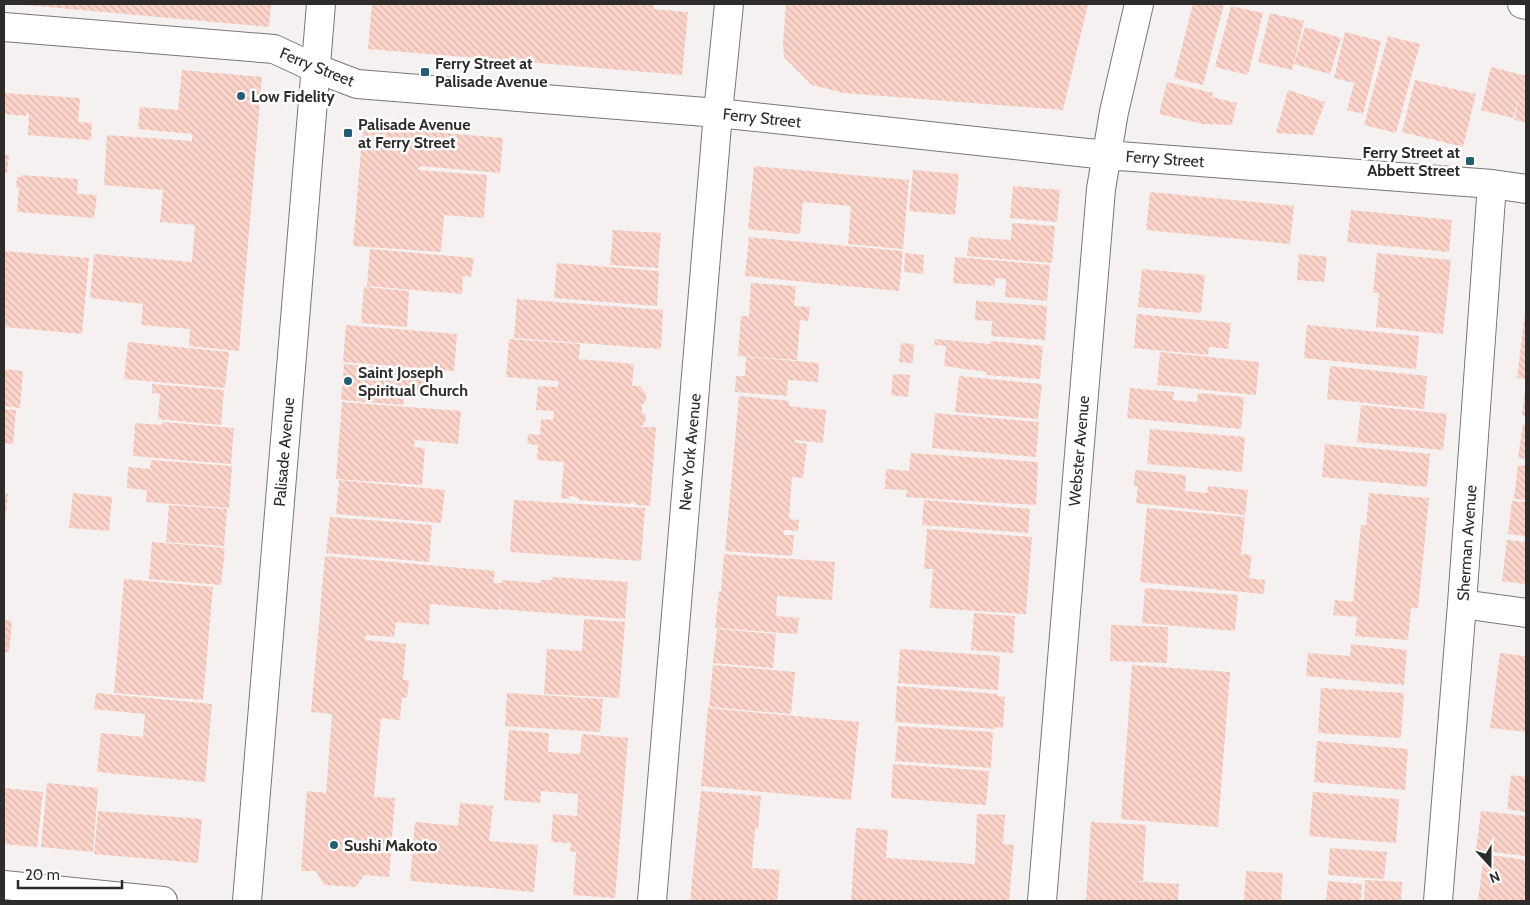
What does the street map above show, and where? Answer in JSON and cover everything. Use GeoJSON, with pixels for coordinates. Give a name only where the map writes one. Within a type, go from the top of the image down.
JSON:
{"type":"FeatureCollection","features":[{"type":"Feature","properties":{"kind":"street","name":"Palisade Avenue"},"geometry":{"type":"LineString","coordinates":[[247,901],[321,4]]}},
{"type":"Feature","properties":{"kind":"street","name":"New York Avenue"},"geometry":{"type":"LineString","coordinates":[[652,901],[718,113],[729,4]]}},
{"type":"Feature","properties":{"kind":"street","name":"Webster Avenue"},"geometry":{"type":"LineString","coordinates":[[1042,901],[1101,189],[1114,112],[1139,4]]}},
{"type":"Feature","properties":{"kind":"street"},"geometry":{"type":"LineString","coordinates":[[1522,4],[1526,5]]}},
{"type":"Feature","properties":{"kind":"street","name":"Ferry Street"},"geometry":{"type":"LineString","coordinates":[[4,27],[274,49],[315,68],[357,84],[718,113],[1106,155],[1492,184],[1526,189]]}},
{"type":"Feature","properties":{"kind":"street","name":"Sherman Avenue"},"geometry":{"type":"LineString","coordinates":[[1438,901],[1462,604],[1492,184]]}},
{"type":"Feature","properties":{"kind":"street"},"geometry":{"type":"LineString","coordinates":[[1462,604],[1526,613]]}},
{"type":"Feature","properties":{"kind":"street"},"geometry":{"type":"LineString","coordinates":[[4,885],[163,901]]}},
{"type":"Feature","properties":{"kind":"building"},"geometry":{"type":"Polygon","coordinates":[[[26,4],[271,4],[269,27],[26,4]]]}},
{"type":"Feature","properties":{"kind":"building"},"geometry":{"type":"Polygon","coordinates":[[[372,4],[654,4],[653,9],[688,12],[682,75],[368,49],[372,4]]]}},
{"type":"Feature","properties":{"kind":"building"},"geometry":{"type":"Polygon","coordinates":[[[786,4],[1088,4],[1063,110],[844,93],[812,85],[784,57],[783,43],[786,4]]]}},
{"type":"Feature","properties":{"kind":"building"},"geometry":{"type":"Polygon","coordinates":[[[1193,4],[1224,4],[1203,85],[1174,78],[1193,4]]]}},
{"type":"Feature","properties":{"kind":"building"},"geometry":{"type":"Polygon","coordinates":[[[1231,6],[1263,13],[1248,75],[1215,67],[1231,6]]]}},
{"type":"Feature","properties":{"kind":"building"},"geometry":{"type":"Polygon","coordinates":[[[1270,13],[1304,21],[1292,70],[1258,62],[1270,13]]]}},
{"type":"Feature","properties":{"kind":"building"},"geometry":{"type":"Polygon","coordinates":[[[1305,27],[1341,38],[1330,74],[1294,64],[1305,27]]]}},
{"type":"Feature","properties":{"kind":"building"},"geometry":{"type":"Polygon","coordinates":[[[1345,32],[1381,41],[1363,114],[1347,110],[1354,83],[1334,78],[1345,32]]]}},
{"type":"Feature","properties":{"kind":"building"},"geometry":{"type":"Polygon","coordinates":[[[1388,36],[1420,44],[1396,133],[1364,125],[1388,36]]]}},
{"type":"Feature","properties":{"kind":"building"},"geometry":{"type":"Polygon","coordinates":[[[1491,67],[1526,76],[1526,122],[1514,120],[1520,94],[1513,118],[1481,110],[1491,67]]]}},
{"type":"Feature","properties":{"kind":"building"},"geometry":{"type":"Polygon","coordinates":[[[182,70],[262,77],[239,351],[189,346],[190,329],[141,325],[143,304],[90,298],[94,254],[192,262],[195,225],[160,222],[163,190],[104,185],[107,135],[192,141],[192,134],[138,129],[140,107],[178,110],[182,70]]]}},
{"type":"Feature","properties":{"kind":"building"},"geometry":{"type":"Polygon","coordinates":[[[1415,80],[1476,94],[1463,147],[1402,132],[1415,80]]]}},
{"type":"Feature","properties":{"kind":"building"},"geometry":{"type":"Polygon","coordinates":[[[1167,82],[1213,93],[1212,97],[1237,103],[1232,125],[1203,124],[1159,114],[1167,82]]]}},
{"type":"Feature","properties":{"kind":"building"},"geometry":{"type":"Polygon","coordinates":[[[1288,90],[1325,102],[1313,135],[1276,133],[1288,90]]]}},
{"type":"Feature","properties":{"kind":"building"},"geometry":{"type":"Polygon","coordinates":[[[4,93],[80,98],[78,122],[92,123],[91,140],[28,135],[29,113],[26,116],[4,114],[4,93]]]}},
{"type":"Feature","properties":{"kind":"building"},"geometry":{"type":"Polygon","coordinates":[[[363,126],[503,138],[500,173],[421,166],[417,170],[487,175],[484,218],[444,215],[441,252],[353,246],[363,126]]]}},
{"type":"Feature","properties":{"kind":"building"},"geometry":{"type":"Polygon","coordinates":[[[4,155],[9,155],[7,173],[4,172],[4,155]]]}},
{"type":"Feature","properties":{"kind":"building"},"geometry":{"type":"Polygon","coordinates":[[[754,166],[909,180],[903,249],[848,244],[851,206],[803,202],[800,234],[748,229],[754,166]]]}},
{"type":"Feature","properties":{"kind":"building"},"geometry":{"type":"Polygon","coordinates":[[[913,170],[959,174],[955,215],[909,211],[913,170]]]}},
{"type":"Feature","properties":{"kind":"building"},"geometry":{"type":"Polygon","coordinates":[[[21,175],[78,179],[77,194],[97,195],[94,218],[17,212],[19,188],[16,188],[17,177],[21,177],[21,175]]]}},
{"type":"Feature","properties":{"kind":"building"},"geometry":{"type":"Polygon","coordinates":[[[1013,186],[1060,190],[1057,222],[1010,218],[1013,186]]]}},
{"type":"Feature","properties":{"kind":"building"},"geometry":{"type":"Polygon","coordinates":[[[1150,192],[1294,206],[1290,244],[1146,230],[1150,192]]]}},
{"type":"Feature","properties":{"kind":"building"},"geometry":{"type":"Polygon","coordinates":[[[1351,210],[1452,220],[1449,252],[1347,242],[1351,210]]]}},
{"type":"Feature","properties":{"kind":"building"},"geometry":{"type":"Polygon","coordinates":[[[1012,223],[1055,226],[1052,263],[967,256],[969,237],[1011,240],[1012,223]]]}},
{"type":"Feature","properties":{"kind":"building"},"geometry":{"type":"Polygon","coordinates":[[[613,230],[661,233],[658,268],[610,265],[613,230]]]}},
{"type":"Feature","properties":{"kind":"building"},"geometry":{"type":"Polygon","coordinates":[[[749,237],[903,251],[899,291],[745,276],[749,237]]]}},
{"type":"Feature","properties":{"kind":"building"},"geometry":{"type":"Polygon","coordinates":[[[370,249],[474,258],[471,277],[463,276],[462,294],[367,286],[370,249]]]}},
{"type":"Feature","properties":{"kind":"building"},"geometry":{"type":"Polygon","coordinates":[[[4,251],[89,258],[82,334],[4,327],[4,251]]]}},
{"type":"Feature","properties":{"kind":"building"},"geometry":{"type":"Polygon","coordinates":[[[905,253],[924,255],[923,274],[904,272],[905,253]]]}},
{"type":"Feature","properties":{"kind":"building"},"geometry":{"type":"Polygon","coordinates":[[[1377,253],[1451,260],[1443,334],[1376,327],[1379,293],[1373,293],[1377,253]]]}},
{"type":"Feature","properties":{"kind":"building"},"geometry":{"type":"Polygon","coordinates":[[[1299,254],[1327,257],[1324,282],[1297,280],[1299,254]]]}},
{"type":"Feature","properties":{"kind":"building"},"geometry":{"type":"Polygon","coordinates":[[[955,257],[1050,265],[1047,301],[1005,297],[1006,279],[995,278],[995,286],[953,283],[955,257]]]}},
{"type":"Feature","properties":{"kind":"building"},"geometry":{"type":"Polygon","coordinates":[[[557,263],[659,271],[657,306],[554,298],[557,263]]]}},
{"type":"Feature","properties":{"kind":"building"},"geometry":{"type":"Polygon","coordinates":[[[1142,269],[1205,275],[1201,313],[1138,307],[1142,269]]]}},
{"type":"Feature","properties":{"kind":"building"},"geometry":{"type":"Polygon","coordinates":[[[751,283],[796,286],[794,306],[810,307],[808,321],[800,320],[797,360],[738,356],[741,316],[749,316],[751,283]]]}},
{"type":"Feature","properties":{"kind":"building"},"geometry":{"type":"Polygon","coordinates":[[[364,287],[409,291],[407,327],[361,323],[364,287]]]}},
{"type":"Feature","properties":{"kind":"building"},"geometry":{"type":"Polygon","coordinates":[[[517,299],[663,310],[661,349],[514,338],[517,299]]]}},
{"type":"Feature","properties":{"kind":"building"},"geometry":{"type":"Polygon","coordinates":[[[976,301],[1047,306],[1045,340],[991,336],[992,321],[975,320],[976,301]]]}},
{"type":"Feature","properties":{"kind":"building"},"geometry":{"type":"Polygon","coordinates":[[[1526,313],[1526,379],[1517,378],[1526,313]]]}},
{"type":"Feature","properties":{"kind":"building"},"geometry":{"type":"Polygon","coordinates":[[[1137,314],[1231,323],[1228,349],[1209,347],[1208,355],[1134,348],[1137,314]]]}},
{"type":"Feature","properties":{"kind":"building"},"geometry":{"type":"Polygon","coordinates":[[[346,325],[457,334],[454,371],[343,362],[346,325]]]}},
{"type":"Feature","properties":{"kind":"building"},"geometry":{"type":"Polygon","coordinates":[[[1307,325],[1419,336],[1416,369],[1304,358],[1307,325]]]}},
{"type":"Feature","properties":{"kind":"building"},"geometry":{"type":"Polygon","coordinates":[[[509,339],[580,344],[579,359],[634,364],[632,386],[640,386],[646,394],[646,401],[642,405],[642,412],[646,416],[645,422],[641,427],[656,427],[650,506],[636,505],[636,502],[631,502],[630,504],[580,500],[577,497],[570,496],[569,499],[561,498],[564,462],[537,460],[538,445],[527,444],[528,434],[540,435],[541,419],[553,420],[554,411],[536,410],[538,386],[558,387],[558,381],[506,377],[509,339]]]}},
{"type":"Feature","properties":{"kind":"building"},"geometry":{"type":"Polygon","coordinates":[[[935,339],[990,344],[991,341],[1043,346],[1040,379],[986,375],[987,372],[944,366],[946,346],[934,345],[935,339]]]}},
{"type":"Feature","properties":{"kind":"building"},"geometry":{"type":"Polygon","coordinates":[[[128,342],[229,352],[225,388],[124,379],[128,342]]]}},
{"type":"Feature","properties":{"kind":"building"},"geometry":{"type":"Polygon","coordinates":[[[901,343],[914,344],[913,363],[899,362],[901,343]]]}},
{"type":"Feature","properties":{"kind":"building"},"geometry":{"type":"Polygon","coordinates":[[[1160,352],[1259,362],[1256,395],[1157,385],[1160,352]]]}},
{"type":"Feature","properties":{"kind":"building"},"geometry":{"type":"Polygon","coordinates":[[[746,357],[819,363],[818,382],[788,380],[787,396],[735,392],[736,376],[745,376],[746,357]]]}},
{"type":"Feature","properties":{"kind":"building"},"geometry":{"type":"Polygon","coordinates":[[[344,364],[428,371],[426,396],[405,395],[403,405],[341,400],[344,364]]]}},
{"type":"Feature","properties":{"kind":"building"},"geometry":{"type":"Polygon","coordinates":[[[1330,366],[1427,376],[1424,409],[1327,399],[1330,366]]]}},
{"type":"Feature","properties":{"kind":"building"},"geometry":{"type":"Polygon","coordinates":[[[4,369],[23,371],[20,408],[4,406],[4,369]]]}},
{"type":"Feature","properties":{"kind":"building"},"geometry":{"type":"Polygon","coordinates":[[[893,374],[910,375],[908,397],[891,395],[893,374]]]}},
{"type":"Feature","properties":{"kind":"building"},"geometry":{"type":"Polygon","coordinates":[[[959,376],[1042,384],[1038,419],[955,412],[959,376]]]}},
{"type":"Feature","properties":{"kind":"building"},"geometry":{"type":"Polygon","coordinates":[[[152,384],[224,390],[221,425],[158,419],[160,394],[152,393],[152,384]]]}},
{"type":"Feature","properties":{"kind":"building"},"geometry":{"type":"Polygon","coordinates":[[[1130,388],[1174,392],[1173,400],[1197,402],[1198,393],[1244,397],[1241,429],[1127,418],[1130,388]]]}},
{"type":"Feature","properties":{"kind":"building"},"geometry":{"type":"Polygon","coordinates":[[[1526,389],[1526,416],[1522,415],[1526,389]]]}},
{"type":"Feature","properties":{"kind":"building"},"geometry":{"type":"Polygon","coordinates":[[[739,396],[789,401],[789,406],[826,410],[823,443],[795,440],[794,442],[807,444],[803,478],[792,477],[789,519],[799,520],[798,531],[784,530],[784,535],[794,535],[792,556],[725,551],[739,396]]]}},
{"type":"Feature","properties":{"kind":"building"},"geometry":{"type":"Polygon","coordinates":[[[342,402],[461,411],[458,444],[415,440],[414,447],[425,448],[422,485],[336,479],[342,402]]]}},
{"type":"Feature","properties":{"kind":"building"},"geometry":{"type":"Polygon","coordinates":[[[1361,405],[1447,414],[1443,450],[1357,442],[1361,405]]]}},
{"type":"Feature","properties":{"kind":"building"},"geometry":{"type":"Polygon","coordinates":[[[4,409],[16,410],[13,444],[4,443],[4,409]]]}},
{"type":"Feature","properties":{"kind":"building"},"geometry":{"type":"Polygon","coordinates":[[[935,413],[1039,422],[1036,457],[932,448],[935,413]]]}},
{"type":"Feature","properties":{"kind":"building"},"geometry":{"type":"Polygon","coordinates":[[[163,422],[234,428],[231,464],[133,456],[135,423],[162,425],[163,422]]]}},
{"type":"Feature","properties":{"kind":"building"},"geometry":{"type":"Polygon","coordinates":[[[1523,424],[1526,424],[1526,459],[1518,458],[1523,424]]]}},
{"type":"Feature","properties":{"kind":"building"},"geometry":{"type":"Polygon","coordinates":[[[1150,429],[1245,437],[1242,472],[1147,464],[1150,429]]]}},
{"type":"Feature","properties":{"kind":"building"},"geometry":{"type":"Polygon","coordinates":[[[1325,444],[1430,454],[1427,487],[1322,477],[1325,444]]]}},
{"type":"Feature","properties":{"kind":"building"},"geometry":{"type":"Polygon","coordinates":[[[911,453],[1038,462],[1036,505],[906,497],[907,490],[885,489],[886,469],[909,471],[911,453]]]}},
{"type":"Feature","properties":{"kind":"building"},"geometry":{"type":"Polygon","coordinates":[[[151,460],[232,466],[229,508],[146,502],[147,490],[127,488],[128,467],[150,469],[151,460]]]}},
{"type":"Feature","properties":{"kind":"building"},"geometry":{"type":"Polygon","coordinates":[[[1518,465],[1526,466],[1526,500],[1514,499],[1518,465]]]}},
{"type":"Feature","properties":{"kind":"building"},"geometry":{"type":"Polygon","coordinates":[[[1135,470],[1186,475],[1185,491],[1207,493],[1208,486],[1248,490],[1245,515],[1136,503],[1138,486],[1134,486],[1135,470]]]}},
{"type":"Feature","properties":{"kind":"building"},"geometry":{"type":"Polygon","coordinates":[[[339,480],[445,490],[441,523],[336,514],[339,480]]]}},
{"type":"Feature","properties":{"kind":"building"},"geometry":{"type":"Polygon","coordinates":[[[73,493],[112,497],[109,531],[69,528],[73,493]]]}},
{"type":"Feature","properties":{"kind":"building"},"geometry":{"type":"Polygon","coordinates":[[[1369,493],[1429,498],[1418,608],[1411,608],[1408,640],[1355,636],[1357,617],[1333,615],[1335,600],[1353,602],[1361,525],[1366,525],[1369,493]]]}},
{"type":"Feature","properties":{"kind":"building"},"geometry":{"type":"Polygon","coordinates":[[[4,494],[8,494],[5,521],[4,521],[4,494]]]}},
{"type":"Feature","properties":{"kind":"building"},"geometry":{"type":"Polygon","coordinates":[[[514,500],[645,508],[641,561],[510,552],[514,500]]]}},
{"type":"Feature","properties":{"kind":"building"},"geometry":{"type":"Polygon","coordinates":[[[924,500],[1030,509],[1028,533],[922,525],[924,500]]]}},
{"type":"Feature","properties":{"kind":"building"},"geometry":{"type":"Polygon","coordinates":[[[1512,501],[1526,502],[1526,536],[1508,534],[1512,501]]]}},
{"type":"Feature","properties":{"kind":"building"},"geometry":{"type":"Polygon","coordinates":[[[169,505],[227,509],[224,546],[166,542],[169,505]]]}},
{"type":"Feature","properties":{"kind":"building"},"geometry":{"type":"Polygon","coordinates":[[[1147,508],[1245,517],[1241,554],[1252,555],[1249,578],[1265,580],[1264,594],[1140,582],[1147,508]]]}},
{"type":"Feature","properties":{"kind":"building"},"geometry":{"type":"Polygon","coordinates":[[[330,517],[432,525],[429,562],[326,553],[330,517]]]}},
{"type":"Feature","properties":{"kind":"building"},"geometry":{"type":"Polygon","coordinates":[[[927,529],[1032,537],[1026,614],[930,608],[933,569],[924,569],[927,529]]]}},
{"type":"Feature","properties":{"kind":"building"},"geometry":{"type":"Polygon","coordinates":[[[1507,540],[1526,542],[1526,584],[1502,581],[1507,540]]]}},
{"type":"Feature","properties":{"kind":"building"},"geometry":{"type":"Polygon","coordinates":[[[152,542],[225,548],[221,585],[149,579],[152,542]]]}},
{"type":"Feature","properties":{"kind":"building"},"geometry":{"type":"Polygon","coordinates":[[[724,554],[835,562],[832,600],[777,596],[776,616],[799,618],[797,634],[715,628],[719,591],[721,592],[724,554]]]}},
{"type":"Feature","properties":{"kind":"building"},"geometry":{"type":"Polygon","coordinates":[[[325,556],[495,571],[493,583],[502,583],[502,580],[540,583],[541,580],[552,580],[552,577],[628,582],[625,619],[500,609],[501,585],[499,610],[430,604],[429,625],[396,622],[394,637],[366,635],[365,640],[406,644],[403,680],[409,680],[407,698],[402,697],[400,720],[381,718],[374,797],[395,798],[389,877],[364,875],[356,887],[324,885],[316,871],[301,871],[307,791],[326,793],[332,714],[311,712],[325,556]]]}},
{"type":"Feature","properties":{"kind":"building"},"geometry":{"type":"Polygon","coordinates":[[[124,579],[213,587],[203,700],[114,693],[124,579]]]}},
{"type":"Feature","properties":{"kind":"building"},"geometry":{"type":"Polygon","coordinates":[[[1145,588],[1238,595],[1235,631],[1142,623],[1145,588]]]}},
{"type":"Feature","properties":{"kind":"building"},"geometry":{"type":"Polygon","coordinates":[[[974,613],[1015,616],[1013,653],[971,650],[974,613]]]}},
{"type":"Feature","properties":{"kind":"building"},"geometry":{"type":"Polygon","coordinates":[[[584,619],[625,622],[619,698],[544,694],[547,649],[582,651],[584,619]]]}},
{"type":"Feature","properties":{"kind":"building"},"geometry":{"type":"Polygon","coordinates":[[[4,620],[12,621],[9,652],[4,652],[4,620]]]}},
{"type":"Feature","properties":{"kind":"building"},"geometry":{"type":"Polygon","coordinates":[[[1111,625],[1168,627],[1167,663],[1110,661],[1111,625]]]}},
{"type":"Feature","properties":{"kind":"building"},"geometry":{"type":"Polygon","coordinates":[[[717,629],[776,634],[773,668],[713,663],[717,629]]]}},
{"type":"Feature","properties":{"kind":"building"},"geometry":{"type":"Polygon","coordinates":[[[1351,644],[1407,650],[1404,685],[1306,676],[1308,653],[1350,656],[1351,644]]]}},
{"type":"Feature","properties":{"kind":"building"},"geometry":{"type":"Polygon","coordinates":[[[900,649],[1000,656],[998,690],[898,683],[900,649]]]}},
{"type":"Feature","properties":{"kind":"building"},"geometry":{"type":"Polygon","coordinates":[[[1500,653],[1526,656],[1526,732],[1490,728],[1500,653]]]}},
{"type":"Feature","properties":{"kind":"building"},"geometry":{"type":"Polygon","coordinates":[[[713,665],[795,672],[791,714],[709,707],[713,665]]]}},
{"type":"Feature","properties":{"kind":"building"},"geometry":{"type":"Polygon","coordinates":[[[1132,665],[1230,672],[1218,827],[1121,819],[1132,665]]]}},
{"type":"Feature","properties":{"kind":"building"},"geometry":{"type":"Polygon","coordinates":[[[897,686],[998,694],[997,696],[1005,697],[1003,728],[895,722],[897,686]]]}},
{"type":"Feature","properties":{"kind":"building"},"geometry":{"type":"Polygon","coordinates":[[[1321,688],[1404,693],[1401,738],[1318,733],[1321,688]]]}},
{"type":"Feature","properties":{"kind":"building"},"geometry":{"type":"Polygon","coordinates":[[[96,693],[212,704],[205,782],[97,772],[101,733],[143,737],[145,714],[94,709],[96,693]]]}},
{"type":"Feature","properties":{"kind":"building"},"geometry":{"type":"Polygon","coordinates":[[[507,693],[603,699],[600,732],[505,726],[507,693]]]}},
{"type":"Feature","properties":{"kind":"building"},"geometry":{"type":"Polygon","coordinates":[[[708,708],[859,722],[851,800],[701,786],[708,708]]]}},
{"type":"Feature","properties":{"kind":"building"},"geometry":{"type":"Polygon","coordinates":[[[898,726],[993,732],[991,768],[895,761],[898,726]]]}},
{"type":"Feature","properties":{"kind":"building"},"geometry":{"type":"Polygon","coordinates":[[[509,730],[549,733],[548,752],[580,754],[582,734],[628,738],[615,898],[573,895],[576,852],[570,851],[571,843],[551,842],[553,814],[577,816],[578,794],[541,791],[540,803],[504,800],[509,730]]]}},
{"type":"Feature","properties":{"kind":"building"},"geometry":{"type":"Polygon","coordinates":[[[1317,741],[1408,749],[1405,790],[1314,782],[1317,741]]]}},
{"type":"Feature","properties":{"kind":"building"},"geometry":{"type":"Polygon","coordinates":[[[893,764],[989,771],[986,805],[891,798],[893,764]]]}},
{"type":"Feature","properties":{"kind":"building"},"geometry":{"type":"Polygon","coordinates":[[[1511,775],[1526,777],[1526,812],[1507,809],[1511,775]]]}},
{"type":"Feature","properties":{"kind":"building"},"geometry":{"type":"Polygon","coordinates":[[[47,783],[98,788],[93,852],[41,847],[47,783]]]}},
{"type":"Feature","properties":{"kind":"building"},"geometry":{"type":"Polygon","coordinates":[[[5,788],[43,792],[37,847],[4,844],[5,788]]]}},
{"type":"Feature","properties":{"kind":"building"},"geometry":{"type":"Polygon","coordinates":[[[701,791],[761,796],[758,829],[755,828],[752,868],[780,870],[777,901],[690,901],[701,791]]]}},
{"type":"Feature","properties":{"kind":"building"},"geometry":{"type":"Polygon","coordinates":[[[1313,792],[1399,799],[1396,843],[1309,836],[1313,792]]]}},
{"type":"Feature","properties":{"kind":"building"},"geometry":{"type":"Polygon","coordinates":[[[460,803],[493,806],[489,841],[538,845],[534,892],[410,881],[415,822],[458,826],[460,803]]]}},
{"type":"Feature","properties":{"kind":"building"},"geometry":{"type":"Polygon","coordinates":[[[98,811],[202,819],[198,863],[94,854],[98,811]]]}},
{"type":"Feature","properties":{"kind":"building"},"geometry":{"type":"Polygon","coordinates":[[[1481,811],[1526,816],[1526,856],[1476,850],[1481,811]]]}},
{"type":"Feature","properties":{"kind":"building"},"geometry":{"type":"Polygon","coordinates":[[[977,814],[1005,815],[1003,844],[1014,845],[1009,901],[851,901],[856,828],[888,830],[886,858],[975,864],[977,814]]]}},
{"type":"Feature","properties":{"kind":"building"},"geometry":{"type":"Polygon","coordinates":[[[1091,822],[1146,825],[1143,881],[1129,881],[1179,884],[1178,901],[1086,901],[1091,822]]]}},
{"type":"Feature","properties":{"kind":"building"},"geometry":{"type":"Polygon","coordinates":[[[1330,848],[1387,852],[1384,879],[1328,875],[1330,848]]]}},
{"type":"Feature","properties":{"kind":"building"},"geometry":{"type":"Polygon","coordinates":[[[1484,854],[1526,860],[1526,901],[1478,901],[1484,854]]]}},
{"type":"Feature","properties":{"kind":"building"},"geometry":{"type":"Polygon","coordinates":[[[1246,871],[1283,873],[1281,901],[1244,901],[1246,871]]]}},
{"type":"Feature","properties":{"kind":"building"},"geometry":{"type":"Polygon","coordinates":[[[1365,880],[1402,882],[1401,901],[1364,901],[1365,880]]]}},
{"type":"Feature","properties":{"kind":"building"},"geometry":{"type":"Polygon","coordinates":[[[1328,881],[1362,884],[1361,901],[1326,901],[1328,881]]]}},
{"type":"Feature","properties":{"kind":"place","name":"Ferry Street at Palisade Avenue"},"geometry":{"type":"Point","coordinates":[425,72]}},
{"type":"Feature","properties":{"kind":"place","name":"Low Fidelity"},"geometry":{"type":"Point","coordinates":[241,96]}},
{"type":"Feature","properties":{"kind":"place","name":"Palisade Avenue at Ferry Street"},"geometry":{"type":"Point","coordinates":[348,133]}},
{"type":"Feature","properties":{"kind":"place","name":"Ferry Street at Abbett Street"},"geometry":{"type":"Point","coordinates":[1470,161]}},
{"type":"Feature","properties":{"kind":"place","name":"Saint Joseph Spiritual Church"},"geometry":{"type":"Point","coordinates":[348,381]}},
{"type":"Feature","properties":{"kind":"place","name":"Sushi Makoto"},"geometry":{"type":"Point","coordinates":[334,845]}}]}
